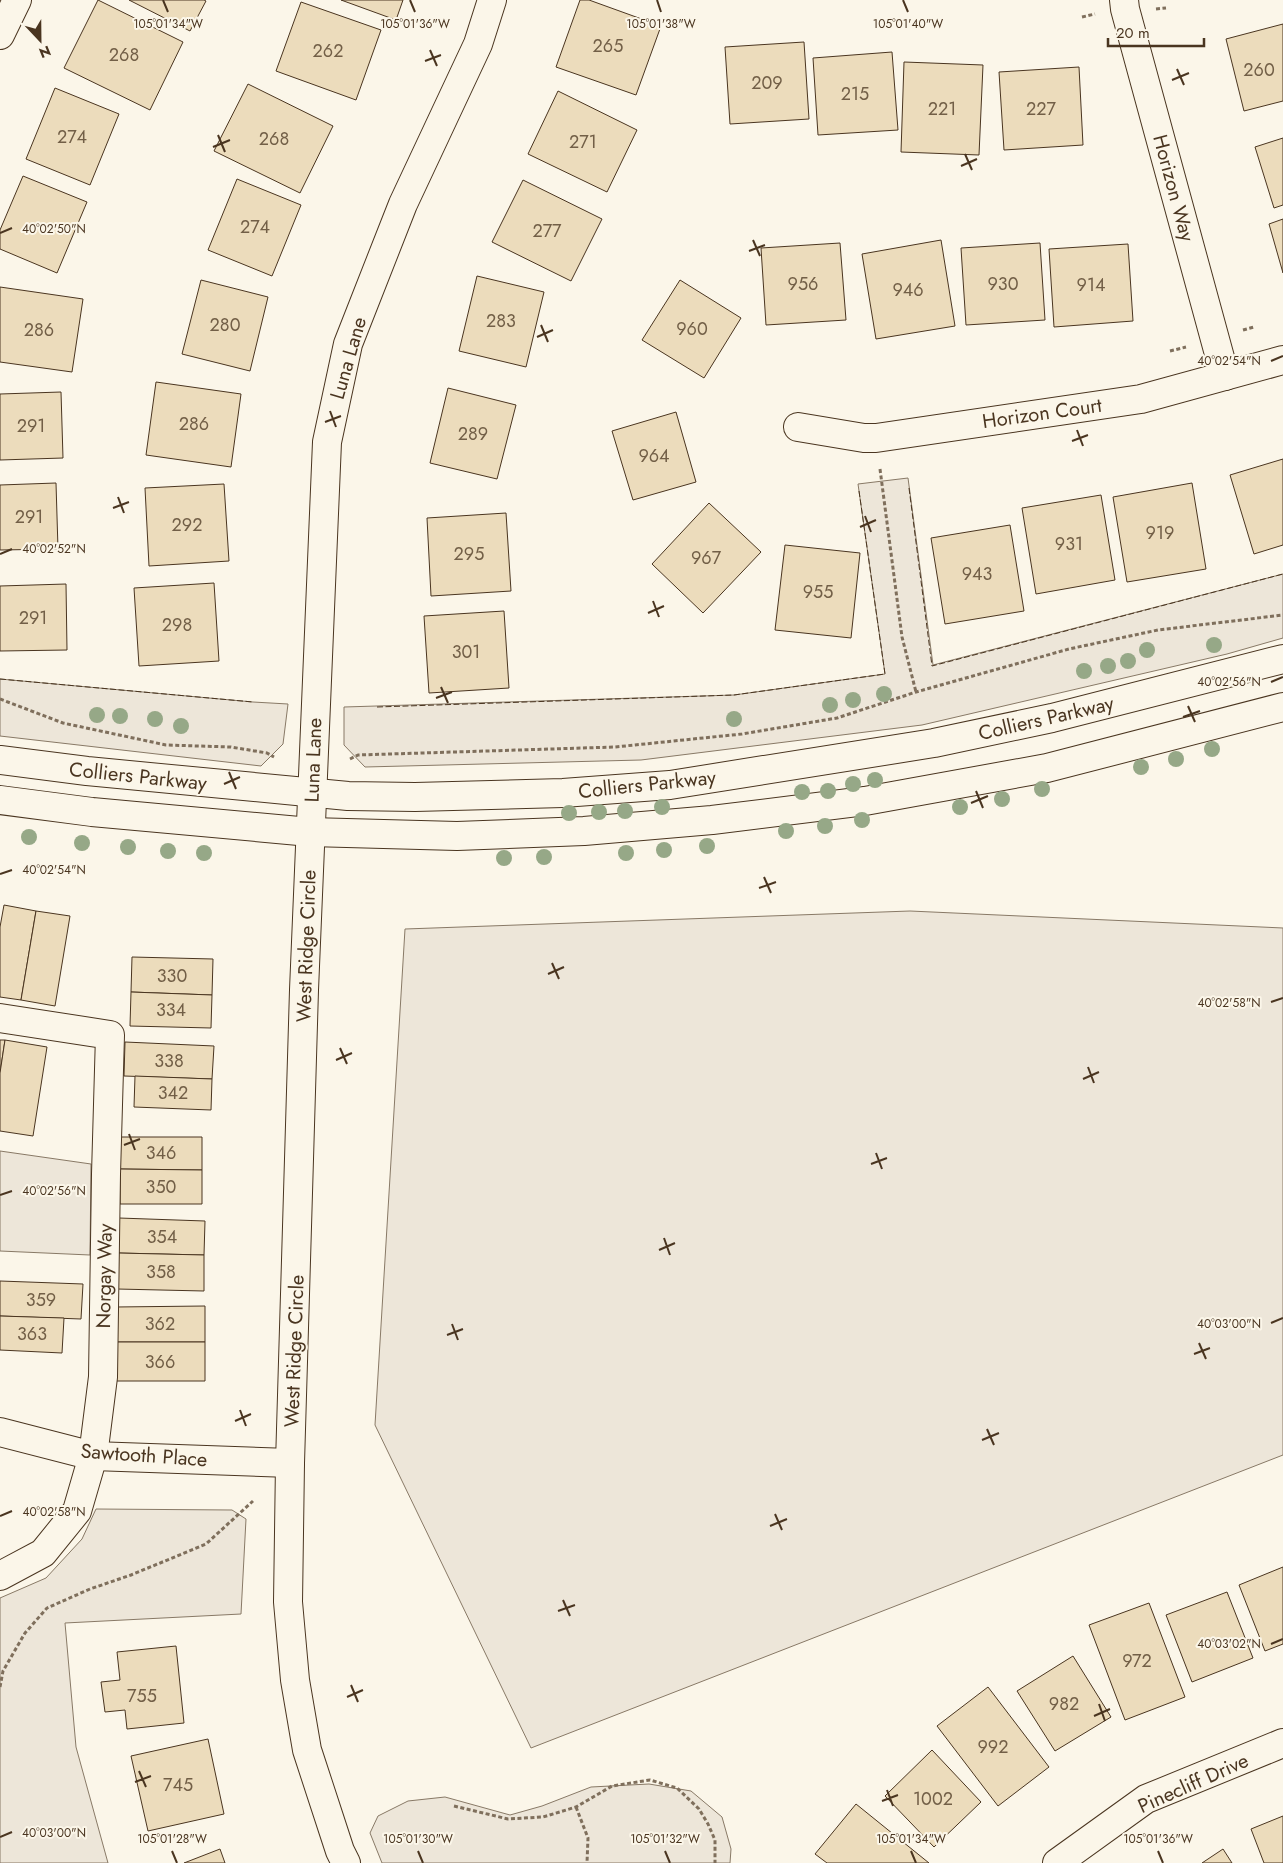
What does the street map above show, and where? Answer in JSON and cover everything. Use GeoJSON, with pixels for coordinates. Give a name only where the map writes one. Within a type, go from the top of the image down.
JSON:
{"type":"FeatureCollection","features":[{"type":"Feature","properties":{"kind":"street"},"geometry":{"type":"LineString","coordinates":[[0,35],[17,0]]}},
{"type":"Feature","properties":{"kind":"street","name":"Luna Lane"},"geometry":{"type":"LineString","coordinates":[[310,832],[327,442],[348,344],[403,204],[478,44],[492,0]]}},
{"type":"Feature","properties":{"kind":"street","name":"Horizon Way"},"geometry":{"type":"LineString","coordinates":[[1124,0],[1225,376]]}},
{"type":"Feature","properties":{"kind":"street","name":"Horizon Court"},"geometry":{"type":"LineString","coordinates":[[798,427],[864,438],[876,438],[1141,399],[1283,360]]}},
{"type":"Feature","properties":{"kind":"street","name":"Colliers Parkway"},"geometry":{"type":"LineString","coordinates":[[0,760],[87,772],[348,796],[415,797],[563,793],[670,785],[934,743],[1052,718],[1283,659]]}},
{"type":"Feature","properties":{"kind":"street","name":"Colliers Parkway"},"geometry":{"type":"LineString","coordinates":[[0,800],[92,812],[310,832],[457,836],[584,831],[712,820],[856,802],[1047,768],[1283,706]]}},
{"type":"Feature","properties":{"kind":"street","name":"West Ridge Circle"},"geometry":{"type":"LineString","coordinates":[[310,832],[290,1463],[288,1602],[295,1680],[307,1750],[340,1851],[346,1863]]}},
{"type":"Feature","properties":{"kind":"street","name":"Norgay Way"},"geometry":{"type":"LineString","coordinates":[[0,1018],[110,1035],[103,1377],[93,1456],[77,1511],[43,1553],[0,1576]]}},
{"type":"Feature","properties":{"kind":"street","name":"Sawtooth Place"},"geometry":{"type":"LineString","coordinates":[[0,1432],[93,1456],[290,1463]]}},
{"type":"Feature","properties":{"kind":"street","name":"Pinecliff Drive"},"geometry":{"type":"LineString","coordinates":[[1057,1863],[1146,1799],[1283,1743]]}},
{"type":"Feature","properties":{"kind":"path"},"geometry":{"type":"LineString","coordinates":[[881,477],[902,637],[916,692]]}},
{"type":"Feature","properties":{"kind":"path"},"geometry":{"type":"LineString","coordinates":[[350,759],[358,755],[615,747],[742,734],[836,718],[916,692],[1087,645],[1158,630],[1283,615]]}},
{"type":"Feature","properties":{"kind":"path"},"geometry":{"type":"LineString","coordinates":[[0,699],[63,722],[166,745],[231,747],[268,753],[276,759]]}},
{"type":"Feature","properties":{"kind":"path"},"geometry":{"type":"LineString","coordinates":[[0,1687],[3,1671],[25,1634],[47,1608],[90,1589],[131,1575],[206,1544],[253,1501]]}},
{"type":"Feature","properties":{"kind":"path"},"geometry":{"type":"LineString","coordinates":[[454,1806],[508,1819],[543,1817],[576,1807],[612,1786],[650,1780],[677,1788],[699,1809],[715,1840],[715,1863]]}},
{"type":"Feature","properties":{"kind":"path"},"geometry":{"type":"LineString","coordinates":[[576,1807],[588,1838],[587,1863]]}},
{"type":"Feature","properties":{"kind":"shaded area"},"geometry":{"type":"Polygon","coordinates":[[[908,478],[933,665],[1283,574],[1283,638],[1227,654],[922,725],[641,760],[365,767],[344,745],[344,707],[734,695],[885,674],[858,484],[908,478]]]}},
{"type":"Feature","properties":{"kind":"shaded area"},"geometry":{"type":"Polygon","coordinates":[[[0,679],[288,704],[283,744],[261,766],[0,736],[0,679]]]}},
{"type":"Feature","properties":{"kind":"shaded area"},"geometry":{"type":"Polygon","coordinates":[[[910,911],[1283,928],[1283,1455],[531,1748],[375,1425],[405,929],[910,911]]]}},
{"type":"Feature","properties":{"kind":"shaded area"},"geometry":{"type":"Polygon","coordinates":[[[0,1151],[91,1164],[90,1255],[0,1251],[0,1151]]]}},
{"type":"Feature","properties":{"kind":"shaded area"},"geometry":{"type":"Polygon","coordinates":[[[96,1509],[232,1510],[246,1519],[241,1614],[65,1623],[76,1747],[108,1863],[0,1863],[0,1598],[46,1578],[82,1539],[96,1509]]]}},
{"type":"Feature","properties":{"kind":"shaded area"},"geometry":{"type":"Polygon","coordinates":[[[649,1784],[691,1791],[722,1817],[731,1849],[730,1863],[382,1863],[370,1833],[378,1816],[408,1801],[445,1797],[510,1815],[542,1806],[591,1787],[649,1784]]]}},
{"type":"Feature","properties":{"kind":"building"},"geometry":{"type":"Polygon","coordinates":[[[98,0],[183,42],[150,110],[64,68],[98,0]]]}},
{"type":"Feature","properties":{"kind":"building"},"geometry":{"type":"Polygon","coordinates":[[[129,0],[204,0],[206,1],[190,31],[129,0]]]}},
{"type":"Feature","properties":{"kind":"building"},"geometry":{"type":"Polygon","coordinates":[[[341,0],[403,0],[396,20],[341,0]]]}},
{"type":"Feature","properties":{"kind":"building"},"geometry":{"type":"Polygon","coordinates":[[[580,0],[589,0],[661,26],[636,95],[556,67],[580,0]]]}},
{"type":"Feature","properties":{"kind":"building"},"geometry":{"type":"Polygon","coordinates":[[[301,2],[381,30],[356,100],[276,71],[301,2]]]}},
{"type":"Feature","properties":{"kind":"building"},"geometry":{"type":"Polygon","coordinates":[[[1283,24],[1283,101],[1244,111],[1226,39],[1283,24]]]}},
{"type":"Feature","properties":{"kind":"building"},"geometry":{"type":"Polygon","coordinates":[[[804,42],[809,119],[730,124],[725,47],[804,42]]]}},
{"type":"Feature","properties":{"kind":"building"},"geometry":{"type":"Polygon","coordinates":[[[892,52],[898,130],[818,135],[813,58],[892,52]]]}},
{"type":"Feature","properties":{"kind":"building"},"geometry":{"type":"Polygon","coordinates":[[[904,62],[983,65],[979,155],[901,152],[904,62]]]}},
{"type":"Feature","properties":{"kind":"building"},"geometry":{"type":"Polygon","coordinates":[[[1079,67],[1083,145],[1004,150],[999,72],[1079,67]]]}},
{"type":"Feature","properties":{"kind":"building"},"geometry":{"type":"Polygon","coordinates":[[[248,84],[333,126],[300,193],[214,151],[248,84]]]}},
{"type":"Feature","properties":{"kind":"building"},"geometry":{"type":"Polygon","coordinates":[[[55,88],[119,114],[90,185],[26,159],[55,88]]]}},
{"type":"Feature","properties":{"kind":"building"},"geometry":{"type":"Polygon","coordinates":[[[558,91],[637,130],[607,192],[528,154],[558,91]]]}},
{"type":"Feature","properties":{"kind":"building"},"geometry":{"type":"Polygon","coordinates":[[[1283,138],[1283,205],[1274,208],[1255,147],[1283,138]]]}},
{"type":"Feature","properties":{"kind":"building"},"geometry":{"type":"Polygon","coordinates":[[[23,176],[87,202],[57,273],[0,249],[0,230],[23,176]]]}},
{"type":"Feature","properties":{"kind":"building"},"geometry":{"type":"Polygon","coordinates":[[[237,179],[301,205],[272,276],[208,250],[237,179]]]}},
{"type":"Feature","properties":{"kind":"building"},"geometry":{"type":"Polygon","coordinates":[[[523,180],[602,219],[571,281],[492,242],[523,180]]]}},
{"type":"Feature","properties":{"kind":"building"},"geometry":{"type":"Polygon","coordinates":[[[1283,219],[1283,273],[1269,224],[1283,219]]]}},
{"type":"Feature","properties":{"kind":"building"},"geometry":{"type":"Polygon","coordinates":[[[941,240],[955,326],[876,339],[862,254],[941,240]]]}},
{"type":"Feature","properties":{"kind":"building"},"geometry":{"type":"Polygon","coordinates":[[[840,243],[846,320],[766,325],[761,248],[840,243]]]}},
{"type":"Feature","properties":{"kind":"building"},"geometry":{"type":"Polygon","coordinates":[[[1040,243],[1045,320],[966,325],[961,248],[1040,243]]]}},
{"type":"Feature","properties":{"kind":"building"},"geometry":{"type":"Polygon","coordinates":[[[1128,244],[1133,321],[1054,327],[1049,249],[1128,244]]]}},
{"type":"Feature","properties":{"kind":"building"},"geometry":{"type":"Polygon","coordinates":[[[477,276],[544,292],[526,367],[459,351],[477,276]]]}},
{"type":"Feature","properties":{"kind":"building"},"geometry":{"type":"Polygon","coordinates":[[[201,280],[268,297],[250,371],[182,354],[201,280]]]}},
{"type":"Feature","properties":{"kind":"building"},"geometry":{"type":"Polygon","coordinates":[[[680,280],[741,318],[704,378],[642,340],[680,280]]]}},
{"type":"Feature","properties":{"kind":"building"},"geometry":{"type":"Polygon","coordinates":[[[0,287],[83,299],[72,372],[0,362],[0,287]]]}},
{"type":"Feature","properties":{"kind":"building"},"geometry":{"type":"Polygon","coordinates":[[[156,382],[241,394],[231,467],[146,455],[156,382]]]}},
{"type":"Feature","properties":{"kind":"building"},"geometry":{"type":"Polygon","coordinates":[[[448,388],[516,405],[497,479],[430,463],[448,388]]]}},
{"type":"Feature","properties":{"kind":"building"},"geometry":{"type":"Polygon","coordinates":[[[61,392],[63,458],[0,460],[0,394],[61,392]]]}},
{"type":"Feature","properties":{"kind":"building"},"geometry":{"type":"Polygon","coordinates":[[[676,412],[696,482],[633,500],[612,431],[676,412]]]}},
{"type":"Feature","properties":{"kind":"building"},"geometry":{"type":"Polygon","coordinates":[[[1283,459],[1283,545],[1254,554],[1230,475],[1283,459]]]}},
{"type":"Feature","properties":{"kind":"building"},"geometry":{"type":"Polygon","coordinates":[[[56,483],[58,549],[0,550],[0,485],[56,483]]]}},
{"type":"Feature","properties":{"kind":"building"},"geometry":{"type":"Polygon","coordinates":[[[1192,483],[1206,569],[1127,582],[1113,497],[1192,483]]]}},
{"type":"Feature","properties":{"kind":"building"},"geometry":{"type":"Polygon","coordinates":[[[224,484],[229,561],[149,566],[145,488],[224,484]]]}},
{"type":"Feature","properties":{"kind":"building"},"geometry":{"type":"Polygon","coordinates":[[[1101,495],[1115,580],[1036,594],[1022,508],[1101,495]]]}},
{"type":"Feature","properties":{"kind":"building"},"geometry":{"type":"Polygon","coordinates":[[[709,503],[761,552],[703,613],[652,564],[709,503]]]}},
{"type":"Feature","properties":{"kind":"building"},"geometry":{"type":"Polygon","coordinates":[[[506,513],[511,591],[431,596],[427,518],[506,513]]]}},
{"type":"Feature","properties":{"kind":"building"},"geometry":{"type":"Polygon","coordinates":[[[1010,525],[1024,611],[945,624],[931,538],[1010,525]]]}},
{"type":"Feature","properties":{"kind":"building"},"geometry":{"type":"Polygon","coordinates":[[[785,545],[860,553],[851,638],[775,630],[785,545]]]}},
{"type":"Feature","properties":{"kind":"building"},"geometry":{"type":"Polygon","coordinates":[[[214,583],[219,661],[139,666],[134,588],[214,583]]]}},
{"type":"Feature","properties":{"kind":"building"},"geometry":{"type":"Polygon","coordinates":[[[66,584],[67,650],[0,651],[0,586],[66,584]]]}},
{"type":"Feature","properties":{"kind":"building"},"geometry":{"type":"Polygon","coordinates":[[[504,611],[509,688],[429,693],[424,616],[504,611]]]}},
{"type":"Feature","properties":{"kind":"building"},"geometry":{"type":"Polygon","coordinates":[[[4,905],[36,911],[21,1000],[0,997],[0,927],[4,905]]]}},
{"type":"Feature","properties":{"kind":"building"},"geometry":{"type":"Polygon","coordinates":[[[36,911],[70,916],[55,1006],[21,1000],[36,911]]]}},
{"type":"Feature","properties":{"kind":"building"},"geometry":{"type":"Polygon","coordinates":[[[132,957],[213,959],[212,995],[131,992],[132,957]]]}},
{"type":"Feature","properties":{"kind":"building"},"geometry":{"type":"Polygon","coordinates":[[[131,992],[212,995],[211,1028],[130,1026],[131,992]]]}},
{"type":"Feature","properties":{"kind":"building"},"geometry":{"type":"Polygon","coordinates":[[[0,1040],[5,1040],[0,1073],[0,1040]]]}},
{"type":"Feature","properties":{"kind":"building"},"geometry":{"type":"Polygon","coordinates":[[[5,1040],[47,1047],[33,1136],[0,1131],[0,1073],[5,1040]]]}},
{"type":"Feature","properties":{"kind":"building"},"geometry":{"type":"Polygon","coordinates":[[[125,1042],[214,1046],[212,1079],[124,1076],[125,1042]]]}},
{"type":"Feature","properties":{"kind":"building"},"geometry":{"type":"Polygon","coordinates":[[[135,1076],[212,1079],[211,1110],[134,1107],[135,1076]]]}},
{"type":"Feature","properties":{"kind":"building"},"geometry":{"type":"Polygon","coordinates":[[[120,1137],[202,1137],[202,1170],[120,1169],[120,1137]]]}},
{"type":"Feature","properties":{"kind":"building"},"geometry":{"type":"Polygon","coordinates":[[[120,1169],[202,1170],[202,1204],[120,1204],[120,1169]]]}},
{"type":"Feature","properties":{"kind":"building"},"geometry":{"type":"Polygon","coordinates":[[[119,1218],[205,1221],[204,1255],[118,1253],[119,1218]]]}},
{"type":"Feature","properties":{"kind":"building"},"geometry":{"type":"Polygon","coordinates":[[[118,1253],[204,1255],[204,1291],[117,1289],[118,1253]]]}},
{"type":"Feature","properties":{"kind":"building"},"geometry":{"type":"Polygon","coordinates":[[[0,1281],[83,1284],[81,1319],[0,1316],[0,1281]]]}},
{"type":"Feature","properties":{"kind":"building"},"geometry":{"type":"Polygon","coordinates":[[[205,1306],[205,1342],[115,1342],[115,1307],[205,1306]]]}},
{"type":"Feature","properties":{"kind":"building"},"geometry":{"type":"Polygon","coordinates":[[[0,1316],[64,1318],[62,1353],[0,1350],[0,1316]]]}},
{"type":"Feature","properties":{"kind":"building"},"geometry":{"type":"Polygon","coordinates":[[[115,1342],[205,1342],[205,1381],[114,1381],[115,1342]]]}},
{"type":"Feature","properties":{"kind":"building"},"geometry":{"type":"Polygon","coordinates":[[[1283,1567],[1283,1644],[1265,1651],[1239,1585],[1283,1567]]]}},
{"type":"Feature","properties":{"kind":"building"},"geometry":{"type":"Polygon","coordinates":[[[1227,1592],[1253,1658],[1192,1682],[1166,1615],[1227,1592]]]}},
{"type":"Feature","properties":{"kind":"building"},"geometry":{"type":"Polygon","coordinates":[[[1149,1603],[1185,1697],[1125,1720],[1089,1625],[1149,1603]]]}},
{"type":"Feature","properties":{"kind":"building"},"geometry":{"type":"Polygon","coordinates":[[[176,1646],[184,1723],[127,1729],[125,1710],[105,1712],[101,1682],[120,1680],[117,1652],[176,1646]]]}},
{"type":"Feature","properties":{"kind":"building"},"geometry":{"type":"Polygon","coordinates":[[[1073,1656],[1111,1717],[1055,1751],[1017,1691],[1073,1656]]]}},
{"type":"Feature","properties":{"kind":"building"},"geometry":{"type":"Polygon","coordinates":[[[988,1687],[1049,1767],[998,1806],[937,1726],[988,1687]]]}},
{"type":"Feature","properties":{"kind":"building"},"geometry":{"type":"Polygon","coordinates":[[[208,1739],[224,1814],[148,1831],[131,1756],[208,1739]]]}},
{"type":"Feature","properties":{"kind":"building"},"geometry":{"type":"Polygon","coordinates":[[[932,1750],[981,1802],[934,1847],[885,1796],[932,1750]]]}},
{"type":"Feature","properties":{"kind":"building"},"geometry":{"type":"Polygon","coordinates":[[[856,1804],[929,1863],[827,1863],[815,1854],[856,1804]]]}},
{"type":"Feature","properties":{"kind":"building"},"geometry":{"type":"Polygon","coordinates":[[[1283,1816],[1283,1863],[1264,1863],[1251,1829],[1283,1816]]]}},
{"type":"Feature","properties":{"kind":"building"},"geometry":{"type":"Polygon","coordinates":[[[220,1849],[225,1863],[184,1863],[220,1849]]]}},
{"type":"Feature","properties":{"kind":"building"},"geometry":{"type":"Polygon","coordinates":[[[1223,1849],[1232,1863],[1202,1863],[1223,1849]]]}},
{"type":"Feature","properties":{"kind":"fence"},"geometry":{"type":"LineString","coordinates":[[909,488],[932,666],[1283,574]]}},
{"type":"Feature","properties":{"kind":"fence"},"geometry":{"type":"LineString","coordinates":[[377,707],[734,695],[885,674],[859,491]]}},
{"type":"Feature","properties":{"kind":"fence"},"geometry":{"type":"LineString","coordinates":[[0,679],[253,702]]}}]}
